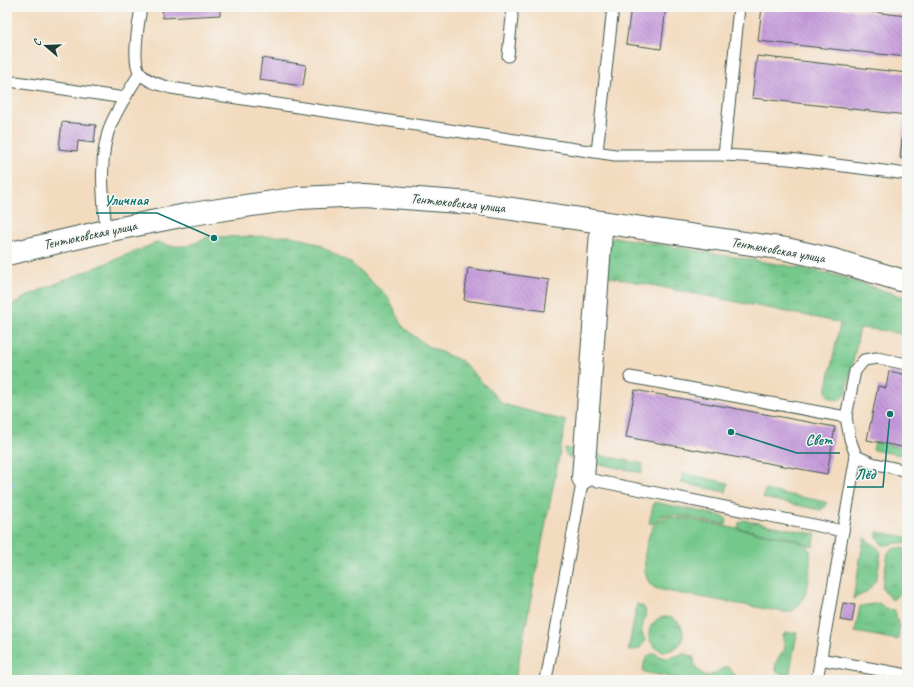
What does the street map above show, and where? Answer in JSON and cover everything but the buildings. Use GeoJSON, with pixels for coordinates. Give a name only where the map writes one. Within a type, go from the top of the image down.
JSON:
{"type":"FeatureCollection","features":[{"type":"Feature","properties":{"kind":"street","name":"Тентюковская улица"},"geometry":{"type":"LineString","coordinates":[[7,254],[106,231],[186,215],[299,198],[364,194],[472,203],[786,249],[834,260],[907,282]]}},
{"type":"Feature","properties":{"kind":"street"},"geometry":{"type":"LineString","coordinates":[[583,478],[601,232]]}},
{"type":"Feature","properties":{"kind":"lane"},"geometry":{"type":"LineString","coordinates":[[141,7],[135,56],[140,73],[154,83],[192,92],[597,152],[616,154],[724,155],[789,159],[907,174]]}},
{"type":"Feature","properties":{"kind":"lane"},"geometry":{"type":"LineString","coordinates":[[508,56],[512,17],[511,7]]}},
{"type":"Feature","properties":{"kind":"lane"},"geometry":{"type":"LineString","coordinates":[[597,152],[612,7]]}},
{"type":"Feature","properties":{"kind":"lane"},"geometry":{"type":"LineString","coordinates":[[724,155],[739,7]]}},
{"type":"Feature","properties":{"kind":"lane"},"geometry":{"type":"LineString","coordinates":[[106,231],[102,189],[105,146],[111,124],[140,73]]}},
{"type":"Feature","properties":{"kind":"lane"},"geometry":{"type":"LineString","coordinates":[[16,82],[125,98]]}},
{"type":"Feature","properties":{"kind":"lane"},"geometry":{"type":"LineString","coordinates":[[817,680],[856,456],[850,439],[846,417],[855,371],[864,360],[877,358],[907,364]]}},
{"type":"Feature","properties":{"kind":"lane"},"geometry":{"type":"LineString","coordinates":[[630,377],[846,417]]}},
{"type":"Feature","properties":{"kind":"lane"},"geometry":{"type":"LineString","coordinates":[[856,456],[872,463],[907,471]]}},
{"type":"Feature","properties":{"kind":"lane"},"geometry":{"type":"LineString","coordinates":[[546,680],[583,478],[843,531]]}},
{"type":"Feature","properties":{"kind":"lane"},"geometry":{"type":"LineString","coordinates":[[820,659],[907,675]]}},
{"type":"Feature","properties":{"kind":"green space"},"geometry":{"type":"Polygon","coordinates":[[[292,236],[316,243],[352,264],[387,296],[404,328],[427,346],[462,361],[503,404],[566,421],[515,680],[7,680],[7,308],[31,294],[158,242],[170,246],[188,246],[208,237],[292,236]]]}},
{"type":"Feature","properties":{"kind":"green space"},"geometry":{"type":"Polygon","coordinates":[[[615,237],[835,275],[907,298],[907,335],[860,328],[846,394],[844,397],[835,400],[830,398],[826,392],[840,324],[838,322],[600,275],[607,242],[615,237]]]}},
{"type":"Feature","properties":{"kind":"green space"},"geometry":{"type":"Polygon","coordinates":[[[875,442],[907,448],[907,456],[873,450],[875,442]]]}},
{"type":"Feature","properties":{"kind":"green space"},"geometry":{"type":"Polygon","coordinates":[[[565,448],[643,464],[642,473],[568,457],[565,453],[565,448]]]}},
{"type":"Feature","properties":{"kind":"green space"},"geometry":{"type":"Polygon","coordinates":[[[683,473],[728,483],[726,492],[681,483],[683,473]]]}},
{"type":"Feature","properties":{"kind":"green space"},"geometry":{"type":"Polygon","coordinates":[[[765,490],[826,502],[826,506],[821,510],[763,498],[765,490]]]}},
{"type":"Feature","properties":{"kind":"green space"},"geometry":{"type":"Polygon","coordinates":[[[654,502],[718,515],[726,518],[726,525],[674,515],[662,516],[653,524],[649,523],[654,502]]]}},
{"type":"Feature","properties":{"kind":"green space"},"geometry":{"type":"Polygon","coordinates":[[[668,517],[791,539],[802,543],[810,550],[810,575],[805,594],[801,602],[790,612],[786,612],[666,591],[653,587],[648,581],[646,573],[646,546],[648,537],[655,524],[661,519],[668,517]]]}},
{"type":"Feature","properties":{"kind":"green space"},"geometry":{"type":"Polygon","coordinates":[[[743,520],[816,534],[813,547],[791,538],[738,528],[739,523],[743,520]]]}},
{"type":"Feature","properties":{"kind":"green space"},"geometry":{"type":"Polygon","coordinates":[[[877,532],[907,537],[907,544],[897,543],[882,545],[877,537],[877,532]]]}},
{"type":"Feature","properties":{"kind":"green space"},"geometry":{"type":"Polygon","coordinates":[[[864,538],[878,548],[881,553],[877,576],[872,586],[868,590],[862,595],[853,599],[864,538]]]}},
{"type":"Feature","properties":{"kind":"green space"},"geometry":{"type":"Polygon","coordinates":[[[903,548],[907,551],[907,583],[892,600],[885,593],[882,587],[888,553],[890,550],[903,548]]]}},
{"type":"Feature","properties":{"kind":"green space"},"geometry":{"type":"Polygon","coordinates":[[[879,603],[886,609],[895,610],[899,629],[898,640],[855,632],[860,606],[879,603]]]}},
{"type":"Feature","properties":{"kind":"green space"},"geometry":{"type":"Polygon","coordinates":[[[637,604],[644,607],[645,610],[642,634],[645,641],[639,649],[628,651],[637,604]]]}},
{"type":"Feature","properties":{"kind":"green space"},"geometry":{"type":"Polygon","coordinates":[[[666,617],[678,622],[683,634],[678,646],[666,651],[654,646],[649,634],[654,622],[666,617]]]}},
{"type":"Feature","properties":{"kind":"green space"},"geometry":{"type":"Polygon","coordinates":[[[786,632],[797,633],[789,677],[777,672],[776,668],[776,662],[785,648],[783,636],[786,632]]]}},
{"type":"Feature","properties":{"kind":"green space"},"geometry":{"type":"Polygon","coordinates":[[[654,653],[666,658],[683,654],[690,655],[694,658],[698,670],[707,675],[714,674],[720,669],[728,667],[738,678],[763,677],[767,680],[686,680],[643,672],[646,658],[654,653]]]}},
{"type":"Feature","properties":{"kind":"waterway"},"geometry":{"type":"LineString","coordinates":[[7,486],[11,484]]}},
{"type":"Feature","properties":{"kind":"place","name":"Уличная"},"geometry":{"type":"Point","coordinates":[214,238]}},
{"type":"Feature","properties":{"kind":"place","name":"Лёд"},"geometry":{"type":"Point","coordinates":[890,414]}},
{"type":"Feature","properties":{"kind":"place","name":"Свет"},"geometry":{"type":"Point","coordinates":[731,432]}}]}
